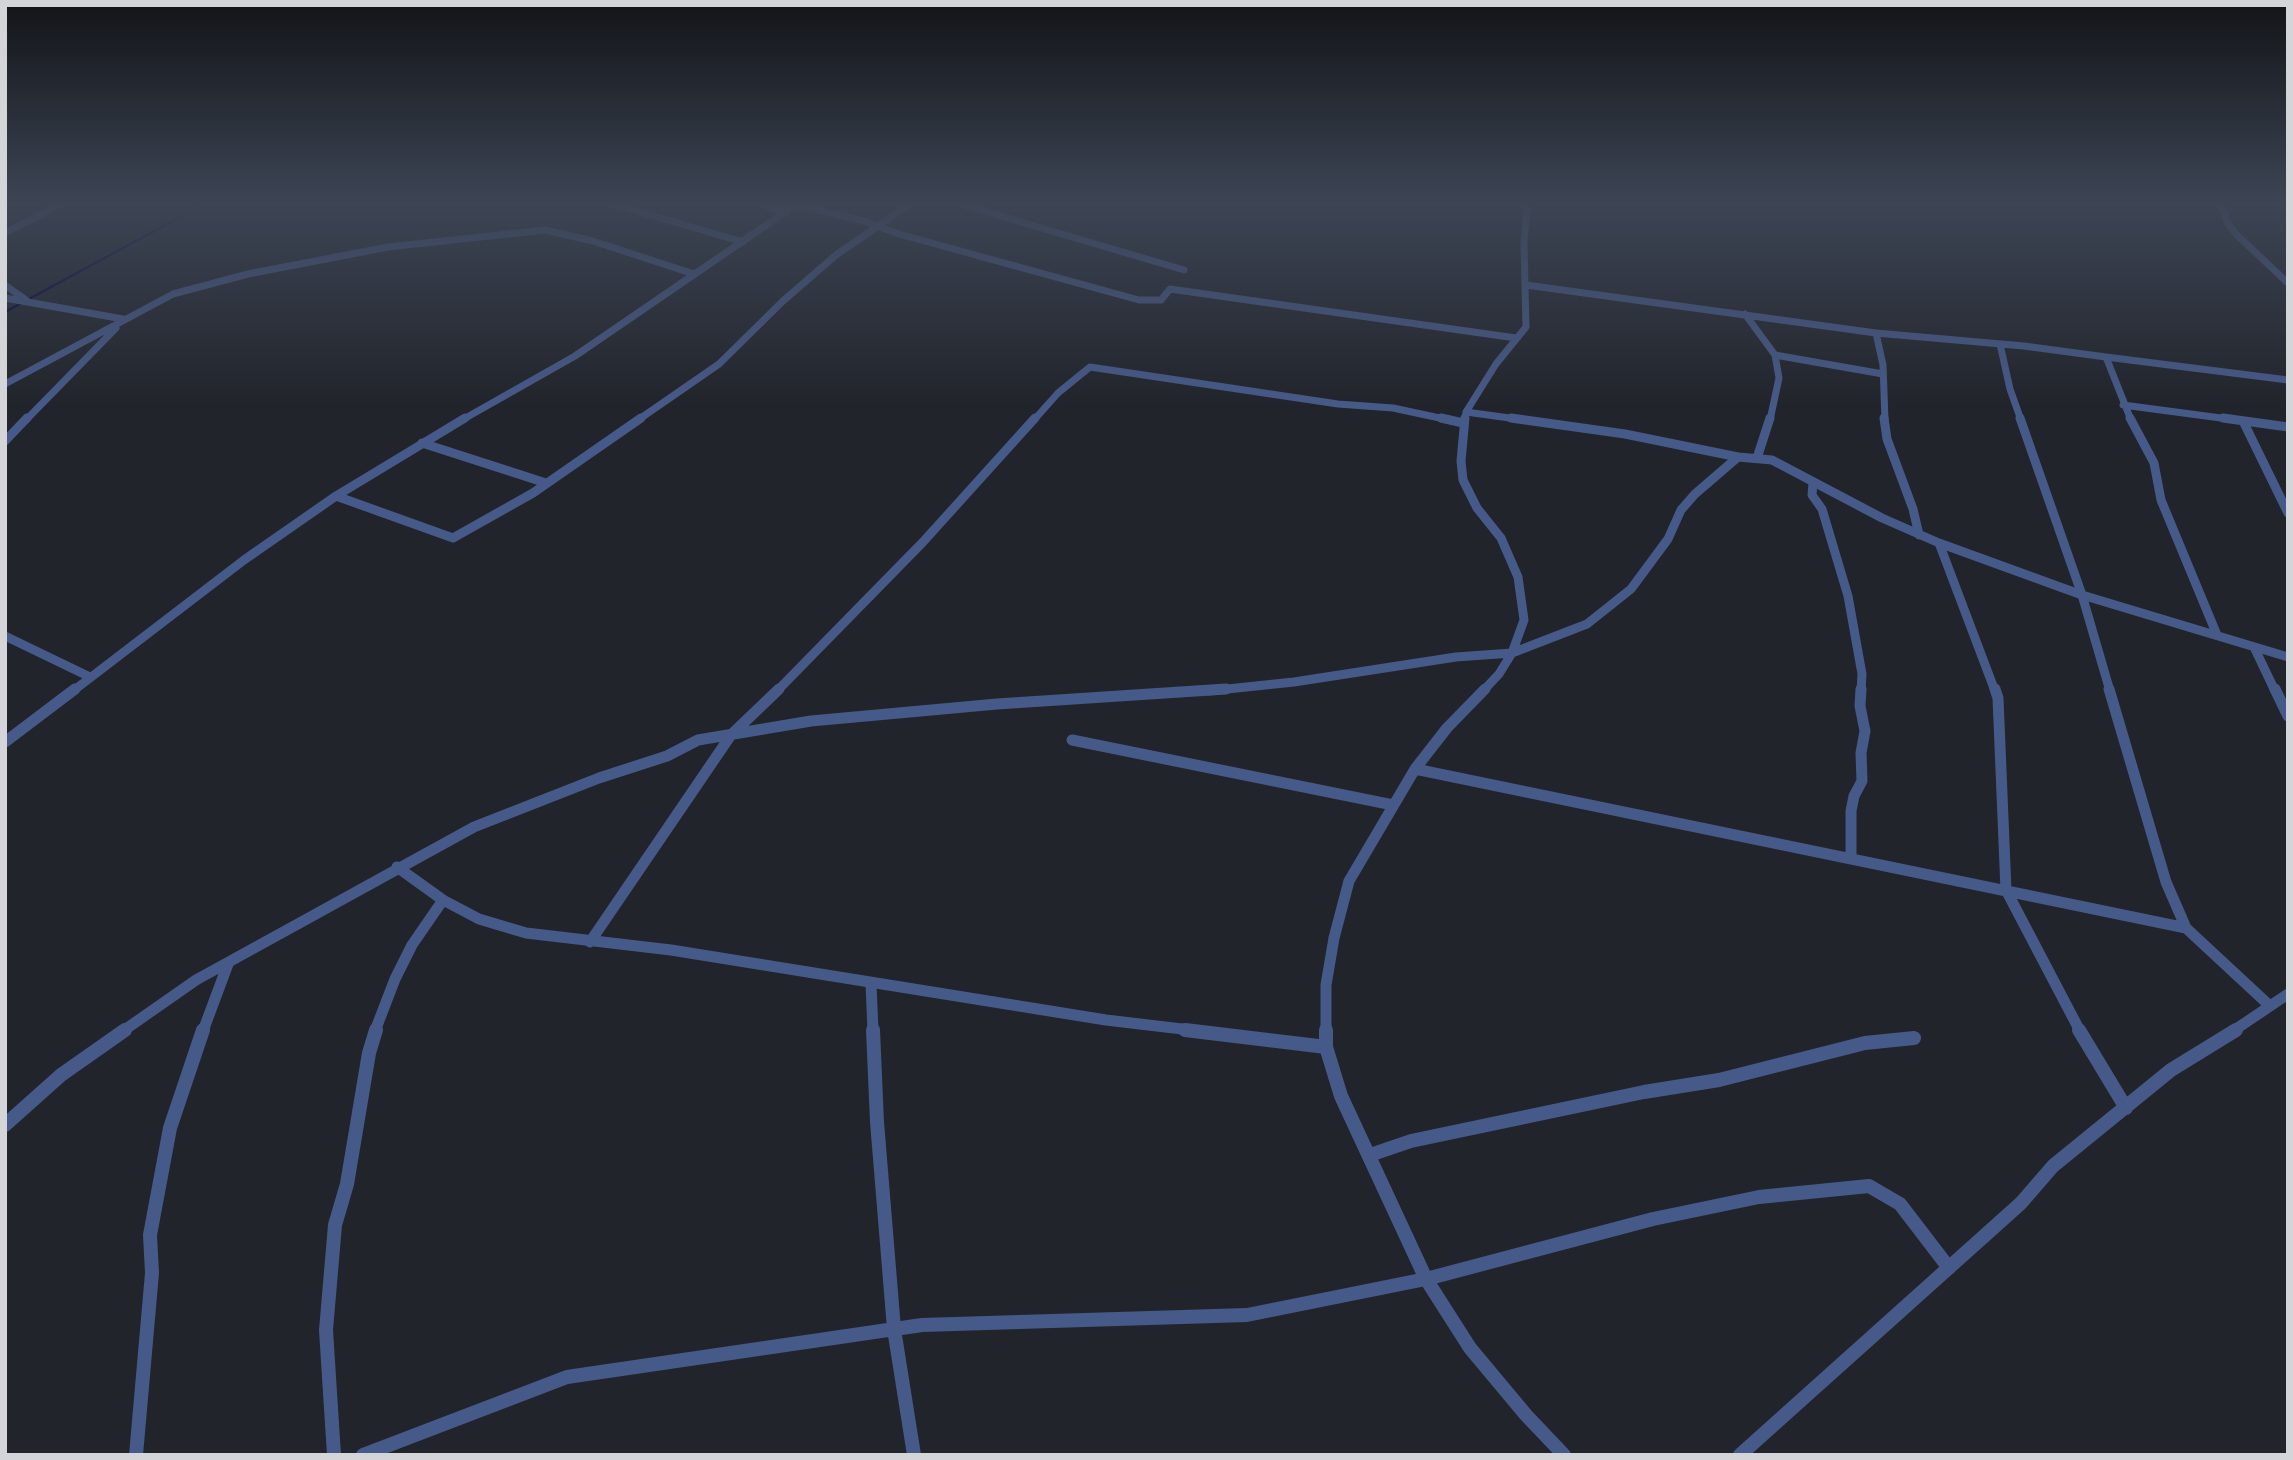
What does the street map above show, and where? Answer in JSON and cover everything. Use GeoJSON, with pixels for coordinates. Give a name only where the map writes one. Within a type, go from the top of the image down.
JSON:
{"type":"FeatureCollection","features":[{"type":"Feature","properties":{"kind":"street"},"geometry":{"type":"LineString","coordinates":[[5,384],[173,294],[258,272]]}},
{"type":"Feature","properties":{"kind":"street"},"geometry":{"type":"LineString","coordinates":[[688,272],[694,274]]}},
{"type":"Feature","properties":{"kind":"street"},"geometry":{"type":"LineString","coordinates":[[5,742],[244,560],[336,496],[422,443],[575,356],[697,272]]}},
{"type":"Feature","properties":{"kind":"street"},"geometry":{"type":"LineString","coordinates":[[336,496],[453,538],[546,484],[719,364],[816,272]]}},
{"type":"Feature","properties":{"kind":"street"},"geometry":{"type":"LineString","coordinates":[[1038,272],[1139,300],[1161,300],[1170,289],[1516,338]]}},
{"type":"Feature","properties":{"kind":"street"},"geometry":{"type":"LineString","coordinates":[[1525,272],[1526,327],[1496,364],[1465,418],[1463,480],[1477,508],[1501,538],[1518,577],[1524,620],[1512,653],[1499,674],[1447,728],[1415,769],[1349,881],[1334,938],[1326,985],[1326,1047],[1341,1096],[1426,1279],[1470,1348],[1526,1415],[1564,1455]]}},
{"type":"Feature","properties":{"kind":"street"},"geometry":{"type":"LineString","coordinates":[[5,285],[28,302]]}},
{"type":"Feature","properties":{"kind":"street"},"geometry":{"type":"LineString","coordinates":[[1526,285],[1876,332],[2000,344],[2288,380]]}},
{"type":"Feature","properties":{"kind":"street"},"geometry":{"type":"LineString","coordinates":[[5,298],[123,319]]}},
{"type":"Feature","properties":{"kind":"street"},"geometry":{"type":"LineString","coordinates":[[1745,314],[1775,355],[1779,378],[1776,398],[1757,458]]}},
{"type":"Feature","properties":{"kind":"street"},"geometry":{"type":"LineString","coordinates":[[5,441],[69,378],[123,319]]}},
{"type":"Feature","properties":{"kind":"street"},"geometry":{"type":"LineString","coordinates":[[1876,332],[1883,374],[1882,401],[1887,439],[1919,535]]}},
{"type":"Feature","properties":{"kind":"street"},"geometry":{"type":"LineString","coordinates":[[2000,344],[2010,389],[2082,595],[2166,882],[2186,928],[2270,1006]]}},
{"type":"Feature","properties":{"kind":"street"},"geometry":{"type":"LineString","coordinates":[[1775,355],[1883,374]]}},
{"type":"Feature","properties":{"kind":"street"},"geometry":{"type":"LineString","coordinates":[[2106,357],[2123,405],[2154,463],[2161,500],[2217,635]]}},
{"type":"Feature","properties":{"kind":"street"},"geometry":{"type":"LineString","coordinates":[[590,942],[731,735],[831,638],[923,542],[1058,393],[1090,367],[1338,404],[1626,434],[1738,457],[1772,460],[1938,543],[2082,595],[2288,657]]}},
{"type":"Feature","properties":{"kind":"street"},"geometry":{"type":"LineString","coordinates":[[2123,405],[2288,427]]}},
{"type":"Feature","properties":{"kind":"street"},"geometry":{"type":"LineString","coordinates":[[2245,423],[2288,513]]}},
{"type":"Feature","properties":{"kind":"street"},"geometry":{"type":"LineString","coordinates":[[422,443],[546,484]]}},
{"type":"Feature","properties":{"kind":"street"},"geometry":{"type":"LineString","coordinates":[[5,1125],[61,1075],[196,980],[474,827],[599,778],[667,756],[698,740],[811,721],[889,712],[1194,692],[1294,682],[1456,657],[1512,653],[1587,624],[1632,589],[1668,539],[1681,510],[1712,478],[1738,457]]}},
{"type":"Feature","properties":{"kind":"street"},"geometry":{"type":"LineString","coordinates":[[1814,482],[1812,495],[1822,509],[1848,596],[1862,674],[1860,706],[1865,731],[1861,753],[1862,781],[1854,796],[1851,811],[1851,857]]}},
{"type":"Feature","properties":{"kind":"street"},"geometry":{"type":"LineString","coordinates":[[1938,543],[1998,698],[2006,890],[2070,1015],[2126,1108]]}},
{"type":"Feature","properties":{"kind":"street"},"geometry":{"type":"LineString","coordinates":[[5,636],[90,677]]}},
{"type":"Feature","properties":{"kind":"street"},"geometry":{"type":"LineString","coordinates":[[2254,647],[2288,716]]}},
{"type":"Feature","properties":{"kind":"street"},"geometry":{"type":"LineString","coordinates":[[1072,740],[1393,805]]}},
{"type":"Feature","properties":{"kind":"street"},"geometry":{"type":"LineString","coordinates":[[1415,769],[2186,928]]}},
{"type":"Feature","properties":{"kind":"street"},"geometry":{"type":"LineString","coordinates":[[397,867],[443,900],[479,919],[526,933],[671,950],[1106,1020],[1326,1047]]}},
{"type":"Feature","properties":{"kind":"street"},"geometry":{"type":"LineString","coordinates":[[334,1455],[326,1331],[335,1225],[347,1184],[369,1053],[377,1025],[412,945],[443,900]]}},
{"type":"Feature","properties":{"kind":"street"},"geometry":{"type":"LineString","coordinates":[[136,1455],[152,1273],[150,1235],[159,1182],[170,1128],[187,1073],[229,964]]}},
{"type":"Feature","properties":{"kind":"street"},"geometry":{"type":"LineString","coordinates":[[872,984],[877,1122],[894,1329],[914,1455]]}},
{"type":"Feature","properties":{"kind":"street"},"geometry":{"type":"LineString","coordinates":[[1740,1455],[2021,1203],[2053,1166],[2171,1070],[2205,1051],[2288,994]]}},
{"type":"Feature","properties":{"kind":"street"},"geometry":{"type":"LineString","coordinates":[[1370,1155],[1411,1141],[1644,1092],[1719,1080],[1865,1043],[1914,1038]]}},
{"type":"Feature","properties":{"kind":"street"},"geometry":{"type":"LineString","coordinates":[[363,1455],[567,1377],[922,1325],[1247,1315],[1426,1279],[1653,1219],[1759,1197],[1869,1186],[1900,1204],[1948,1268]]}},
{"type":"Feature","properties":{"kind":"waterway"},"geometry":{"type":"LineString","coordinates":[[5,312],[78,272]]}}]}
